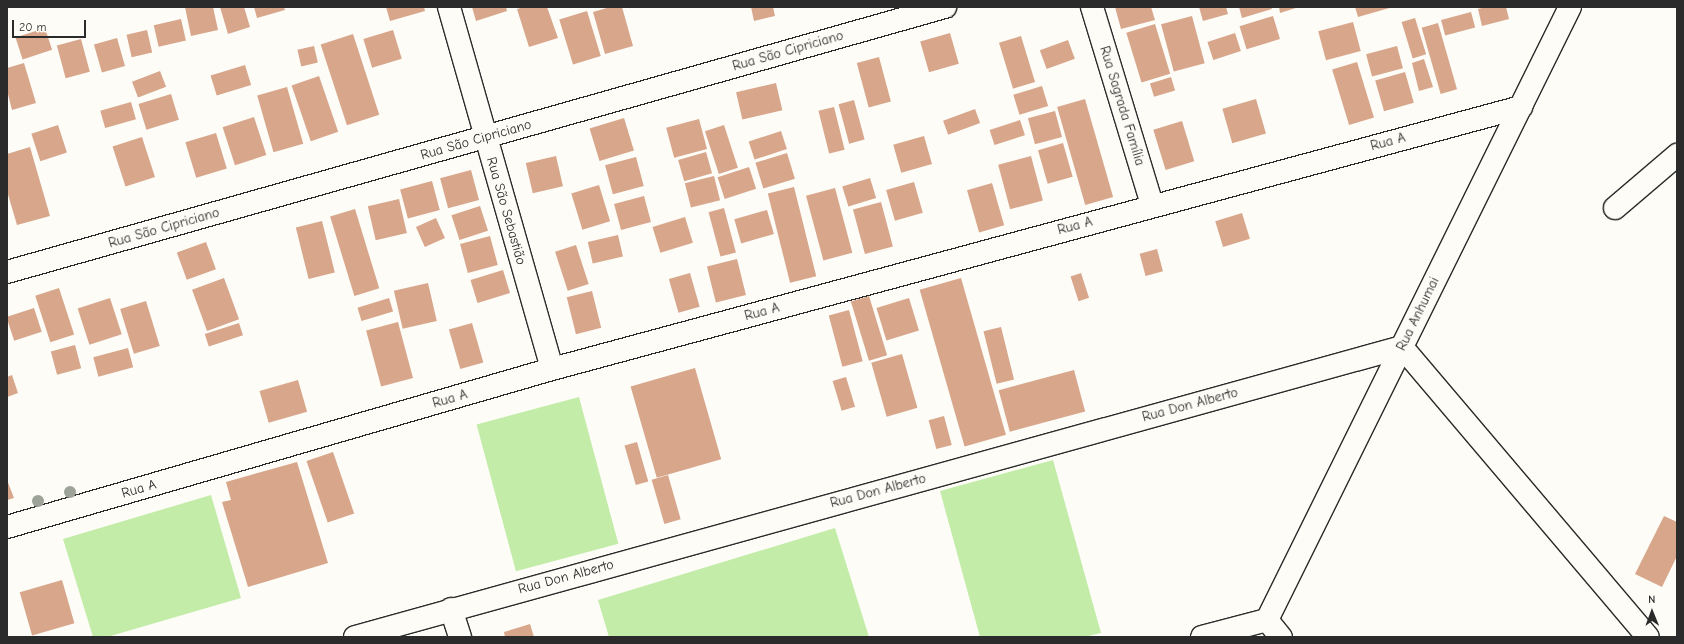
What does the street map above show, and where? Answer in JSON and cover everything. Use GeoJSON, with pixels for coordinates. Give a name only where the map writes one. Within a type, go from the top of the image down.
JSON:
{"type":"FeatureCollection","features":[{"type":"Feature","properties":{"kind":"street","name":"Rua São Sebastião"},"geometry":{"type":"LineString","coordinates":[[449,7],[552,369]]}},
{"type":"Feature","properties":{"kind":"street","name":"Rua São Cipriciano"},"geometry":{"type":"LineString","coordinates":[[7,272],[946,7]]}},
{"type":"Feature","properties":{"kind":"street","name":"Rua Sagrada Família"},"geometry":{"type":"LineString","coordinates":[[1092,7],[1152,205]]}},
{"type":"Feature","properties":{"kind":"street","name":"Rua Anhumai"},"geometry":{"type":"LineString","coordinates":[[1267,620],[1570,7]]}},
{"type":"Feature","properties":{"kind":"street","name":"Rua A"},"geometry":{"type":"LineString","coordinates":[[7,527],[552,369],[1152,205],[1521,107]]}},
{"type":"Feature","properties":{"kind":"street"},"geometry":{"type":"LineString","coordinates":[[1616,208],[1677,155]]}},
{"type":"Feature","properties":{"kind":"street","name":"Rua Don Alberto"},"geometry":{"type":"LineString","coordinates":[[355,637],[451,609],[1402,347]]}},
{"type":"Feature","properties":{"kind":"street"},"geometry":{"type":"LineString","coordinates":[[1402,347],[1648,637]]}},
{"type":"Feature","properties":{"kind":"street"},"geometry":{"type":"LineString","coordinates":[[451,609],[460,637]]}},
{"type":"Feature","properties":{"kind":"street"},"geometry":{"type":"LineString","coordinates":[[1202,637],[1267,620],[1281,637]]}},
{"type":"Feature","properties":{"kind":"green space"},"geometry":{"type":"Polygon","coordinates":[[[579,397],[618,544],[516,571],[477,424],[579,397]]]}},
{"type":"Feature","properties":{"kind":"green space"},"geometry":{"type":"Polygon","coordinates":[[[1053,460],[1101,633],[1084,637],[980,637],[940,491],[1053,460]]]}},
{"type":"Feature","properties":{"kind":"green space"},"geometry":{"type":"Polygon","coordinates":[[[211,495],[241,598],[107,637],[93,637],[63,539],[211,495]]]}},
{"type":"Feature","properties":{"kind":"green space"},"geometry":{"type":"Polygon","coordinates":[[[835,528],[869,637],[609,637],[598,600],[835,528]]]}},
{"type":"Feature","properties":{"kind":"building"},"geometry":{"type":"Polygon","coordinates":[[[185,7],[213,7],[218,30],[191,36],[185,7]]]}},
{"type":"Feature","properties":{"kind":"building"},"geometry":{"type":"Polygon","coordinates":[[[220,7],[244,7],[250,27],[228,34],[220,7]]]}},
{"type":"Feature","properties":{"kind":"building"},"geometry":{"type":"Polygon","coordinates":[[[254,7],[284,7],[285,10],[257,18],[254,7]]]}},
{"type":"Feature","properties":{"kind":"building"},"geometry":{"type":"Polygon","coordinates":[[[386,7],[424,7],[425,11],[390,21],[386,7]]]}},
{"type":"Feature","properties":{"kind":"building"},"geometry":{"type":"Polygon","coordinates":[[[472,7],[506,7],[507,11],[476,21],[472,7]]]}},
{"type":"Feature","properties":{"kind":"building"},"geometry":{"type":"Polygon","coordinates":[[[524,7],[547,7],[558,38],[529,47],[517,9],[524,7]]]}},
{"type":"Feature","properties":{"kind":"building"},"geometry":{"type":"Polygon","coordinates":[[[610,7],[622,7],[633,46],[605,54],[593,12],[610,7]]]}},
{"type":"Feature","properties":{"kind":"building"},"geometry":{"type":"Polygon","coordinates":[[[751,7],[773,7],[775,16],[754,21],[751,7]]]}},
{"type":"Feature","properties":{"kind":"building"},"geometry":{"type":"Polygon","coordinates":[[[1115,7],[1151,7],[1155,20],[1121,29],[1115,7]]]}},
{"type":"Feature","properties":{"kind":"building"},"geometry":{"type":"Polygon","coordinates":[[[1199,7],[1226,7],[1228,14],[1203,21],[1199,7]]]}},
{"type":"Feature","properties":{"kind":"building"},"geometry":{"type":"Polygon","coordinates":[[[1239,7],[1271,7],[1272,9],[1242,18],[1239,7]]]}},
{"type":"Feature","properties":{"kind":"building"},"geometry":{"type":"Polygon","coordinates":[[[1279,7],[1299,7],[1280,13],[1279,7]]]}},
{"type":"Feature","properties":{"kind":"building"},"geometry":{"type":"Polygon","coordinates":[[[1355,7],[1393,7],[1358,17],[1355,7]]]}},
{"type":"Feature","properties":{"kind":"building"},"geometry":{"type":"Polygon","coordinates":[[[1486,7],[1506,7],[1509,19],[1482,26],[1478,9],[1486,7]]]}},
{"type":"Feature","properties":{"kind":"building"},"geometry":{"type":"Polygon","coordinates":[[[587,11],[601,56],[573,64],[559,19],[587,11]]]}},
{"type":"Feature","properties":{"kind":"building"},"geometry":{"type":"Polygon","coordinates":[[[1471,12],[1475,27],[1445,35],[1441,20],[1471,12]]]}},
{"type":"Feature","properties":{"kind":"building"},"geometry":{"type":"Polygon","coordinates":[[[1192,16],[1205,63],[1174,72],[1161,24],[1192,16]]]}},
{"type":"Feature","properties":{"kind":"building"},"geometry":{"type":"Polygon","coordinates":[[[1273,16],[1280,39],[1247,49],[1240,26],[1273,16]]]}},
{"type":"Feature","properties":{"kind":"building"},"geometry":{"type":"Polygon","coordinates":[[[1415,18],[1426,54],[1413,58],[1402,22],[1415,18]]]}},
{"type":"Feature","properties":{"kind":"building"},"geometry":{"type":"Polygon","coordinates":[[[181,19],[186,40],[159,47],[154,25],[181,19]]]}},
{"type":"Feature","properties":{"kind":"building"},"geometry":{"type":"Polygon","coordinates":[[[1353,22],[1361,51],[1326,60],[1318,31],[1353,22]]]}},
{"type":"Feature","properties":{"kind":"building"},"geometry":{"type":"Polygon","coordinates":[[[1438,23],[1457,89],[1441,94],[1422,28],[1438,23]]]}},
{"type":"Feature","properties":{"kind":"building"},"geometry":{"type":"Polygon","coordinates":[[[1155,24],[1170,74],[1142,82],[1126,33],[1155,24]]]}},
{"type":"Feature","properties":{"kind":"building"},"geometry":{"type":"Polygon","coordinates":[[[45,28],[52,50],[23,59],[16,38],[45,28]]]}},
{"type":"Feature","properties":{"kind":"building"},"geometry":{"type":"Polygon","coordinates":[[[147,30],[152,52],[132,57],[127,35],[147,30]]]}},
{"type":"Feature","properties":{"kind":"building"},"geometry":{"type":"Polygon","coordinates":[[[393,30],[402,59],[372,68],[363,39],[393,30]]]}},
{"type":"Feature","properties":{"kind":"building"},"geometry":{"type":"Polygon","coordinates":[[[950,33],[959,64],[929,72],[920,42],[950,33]]]}},
{"type":"Feature","properties":{"kind":"building"},"geometry":{"type":"Polygon","coordinates":[[[1235,33],[1241,51],[1213,60],[1207,42],[1235,33]]]}},
{"type":"Feature","properties":{"kind":"building"},"geometry":{"type":"Polygon","coordinates":[[[353,34],[379,115],[347,125],[321,45],[353,34]]]}},
{"type":"Feature","properties":{"kind":"building"},"geometry":{"type":"Polygon","coordinates":[[[1021,36],[1035,82],[1013,89],[999,43],[1021,36]]]}},
{"type":"Feature","properties":{"kind":"building"},"geometry":{"type":"Polygon","coordinates":[[[117,38],[125,66],[102,72],[94,45],[117,38]]]}},
{"type":"Feature","properties":{"kind":"building"},"geometry":{"type":"Polygon","coordinates":[[[81,39],[90,72],[66,78],[57,45],[81,39]]]}},
{"type":"Feature","properties":{"kind":"building"},"geometry":{"type":"Polygon","coordinates":[[[1068,40],[1075,59],[1047,69],[1040,50],[1068,40]]]}},
{"type":"Feature","properties":{"kind":"building"},"geometry":{"type":"Polygon","coordinates":[[[314,46],[318,63],[301,66],[297,50],[314,46]]]}},
{"type":"Feature","properties":{"kind":"building"},"geometry":{"type":"Polygon","coordinates":[[[1397,46],[1403,68],[1372,76],[1366,54],[1397,46]]]}},
{"type":"Feature","properties":{"kind":"building"},"geometry":{"type":"Polygon","coordinates":[[[879,57],[891,101],[869,107],[857,63],[879,57]]]}},
{"type":"Feature","properties":{"kind":"building"},"geometry":{"type":"Polygon","coordinates":[[[1424,59],[1433,87],[1419,91],[1412,63],[1424,59]]]}},
{"type":"Feature","properties":{"kind":"building"},"geometry":{"type":"Polygon","coordinates":[[[1357,62],[1374,117],[1349,125],[1332,70],[1357,62]]]}},
{"type":"Feature","properties":{"kind":"building"},"geometry":{"type":"Polygon","coordinates":[[[24,63],[36,103],[12,110],[7,90],[7,68],[24,63]]]}},
{"type":"Feature","properties":{"kind":"building"},"geometry":{"type":"Polygon","coordinates":[[[245,65],[251,85],[217,96],[211,76],[245,65]]]}},
{"type":"Feature","properties":{"kind":"building"},"geometry":{"type":"Polygon","coordinates":[[[160,71],[166,87],[138,98],[132,82],[160,71]]]}},
{"type":"Feature","properties":{"kind":"building"},"geometry":{"type":"Polygon","coordinates":[[[1405,72],[1414,103],[1384,111],[1375,81],[1405,72]]]}},
{"type":"Feature","properties":{"kind":"building"},"geometry":{"type":"Polygon","coordinates":[[[319,76],[338,132],[311,141],[292,85],[319,76]]]}},
{"type":"Feature","properties":{"kind":"building"},"geometry":{"type":"Polygon","coordinates":[[[1171,77],[1175,90],[1154,97],[1150,83],[1171,77]]]}},
{"type":"Feature","properties":{"kind":"building"},"geometry":{"type":"Polygon","coordinates":[[[776,83],[782,110],[742,120],[736,92],[776,83]]]}},
{"type":"Feature","properties":{"kind":"building"},"geometry":{"type":"Polygon","coordinates":[[[1042,86],[1048,106],[1019,115],[1013,95],[1042,86]]]}},
{"type":"Feature","properties":{"kind":"building"},"geometry":{"type":"Polygon","coordinates":[[[287,87],[303,144],[273,152],[257,96],[287,87]]]}},
{"type":"Feature","properties":{"kind":"building"},"geometry":{"type":"Polygon","coordinates":[[[171,94],[179,120],[146,130],[138,104],[171,94]]]}},
{"type":"Feature","properties":{"kind":"building"},"geometry":{"type":"Polygon","coordinates":[[[1085,99],[1113,197],[1085,205],[1057,107],[1085,99]]]}},
{"type":"Feature","properties":{"kind":"building"},"geometry":{"type":"Polygon","coordinates":[[[1256,99],[1266,134],[1232,143],[1222,109],[1256,99]]]}},
{"type":"Feature","properties":{"kind":"building"},"geometry":{"type":"Polygon","coordinates":[[[854,100],[865,140],[849,144],[839,104],[854,100]]]}},
{"type":"Feature","properties":{"kind":"building"},"geometry":{"type":"Polygon","coordinates":[[[131,102],[136,119],[105,128],[100,111],[131,102]]]}},
{"type":"Feature","properties":{"kind":"building"},"geometry":{"type":"Polygon","coordinates":[[[834,107],[845,150],[829,154],[818,111],[834,107]]]}},
{"type":"Feature","properties":{"kind":"building"},"geometry":{"type":"Polygon","coordinates":[[[975,109],[980,123],[948,135],[943,121],[975,109]]]}},
{"type":"Feature","properties":{"kind":"building"},"geometry":{"type":"Polygon","coordinates":[[[1055,111],[1062,137],[1035,144],[1028,118],[1055,111]]]}},
{"type":"Feature","properties":{"kind":"building"},"geometry":{"type":"Polygon","coordinates":[[[254,117],[266,155],[235,165],[223,127],[254,117]]]}},
{"type":"Feature","properties":{"kind":"building"},"geometry":{"type":"Polygon","coordinates":[[[624,118],[634,151],[600,161],[590,129],[624,118]]]}},
{"type":"Feature","properties":{"kind":"building"},"geometry":{"type":"Polygon","coordinates":[[[699,119],[707,149],[674,158],[666,128],[699,119]]]}},
{"type":"Feature","properties":{"kind":"building"},"geometry":{"type":"Polygon","coordinates":[[[1020,120],[1025,135],[995,145],[990,130],[1020,120]]]}},
{"type":"Feature","properties":{"kind":"building"},"geometry":{"type":"Polygon","coordinates":[[[1182,121],[1194,161],[1166,170],[1153,130],[1182,121]]]}},
{"type":"Feature","properties":{"kind":"building"},"geometry":{"type":"Polygon","coordinates":[[[58,125],[67,153],[40,161],[31,134],[58,125]]]}},
{"type":"Feature","properties":{"kind":"building"},"geometry":{"type":"Polygon","coordinates":[[[724,125],[738,168],[719,174],[705,131],[724,125]]]}},
{"type":"Feature","properties":{"kind":"building"},"geometry":{"type":"Polygon","coordinates":[[[781,131],[787,149],[755,160],[749,142],[781,131]]]}},
{"type":"Feature","properties":{"kind":"building"},"geometry":{"type":"Polygon","coordinates":[[[216,133],[227,168],[196,178],[185,142],[216,133]]]}},
{"type":"Feature","properties":{"kind":"building"},"geometry":{"type":"Polygon","coordinates":[[[924,136],[932,164],[901,173],[893,145],[924,136]]]}},
{"type":"Feature","properties":{"kind":"building"},"geometry":{"type":"Polygon","coordinates":[[[142,137],[155,177],[125,187],[113,147],[142,137]]]}},
{"type":"Feature","properties":{"kind":"building"},"geometry":{"type":"Polygon","coordinates":[[[1063,143],[1073,177],[1048,184],[1038,150],[1063,143]]]}},
{"type":"Feature","properties":{"kind":"building"},"geometry":{"type":"Polygon","coordinates":[[[30,147],[50,216],[17,225],[7,191],[7,154],[30,147]]]}},
{"type":"Feature","properties":{"kind":"building"},"geometry":{"type":"Polygon","coordinates":[[[706,152],[712,173],[684,181],[678,160],[706,152]]]}},
{"type":"Feature","properties":{"kind":"building"},"geometry":{"type":"Polygon","coordinates":[[[787,153],[795,179],[763,188],[755,163],[787,153]]]}},
{"type":"Feature","properties":{"kind":"building"},"geometry":{"type":"Polygon","coordinates":[[[556,156],[563,186],[533,193],[526,163],[556,156]]]}},
{"type":"Feature","properties":{"kind":"building"},"geometry":{"type":"Polygon","coordinates":[[[1031,156],[1043,200],[1010,209],[998,165],[1031,156]]]}},
{"type":"Feature","properties":{"kind":"building"},"geometry":{"type":"Polygon","coordinates":[[[636,157],[644,186],[613,194],[605,165],[636,157]]]}},
{"type":"Feature","properties":{"kind":"building"},"geometry":{"type":"Polygon","coordinates":[[[749,167],[756,189],[725,199],[718,177],[749,167]]]}},
{"type":"Feature","properties":{"kind":"building"},"geometry":{"type":"Polygon","coordinates":[[[471,170],[479,200],[448,208],[440,178],[471,170]]]}},
{"type":"Feature","properties":{"kind":"building"},"geometry":{"type":"Polygon","coordinates":[[[714,176],[720,200],[691,208],[685,183],[714,176]]]}},
{"type":"Feature","properties":{"kind":"building"},"geometry":{"type":"Polygon","coordinates":[[[870,178],[876,198],[848,207],[842,186],[870,178]]]}},
{"type":"Feature","properties":{"kind":"building"},"geometry":{"type":"Polygon","coordinates":[[[432,181],[440,210],[408,219],[400,190],[432,181]]]}},
{"type":"Feature","properties":{"kind":"building"},"geometry":{"type":"Polygon","coordinates":[[[914,182],[923,213],[895,221],[886,190],[914,182]]]}},
{"type":"Feature","properties":{"kind":"building"},"geometry":{"type":"Polygon","coordinates":[[[992,183],[1004,225],[979,232],[967,190],[992,183]]]}},
{"type":"Feature","properties":{"kind":"building"},"geometry":{"type":"Polygon","coordinates":[[[599,185],[610,221],[582,230],[571,193],[599,185]]]}},
{"type":"Feature","properties":{"kind":"building"},"geometry":{"type":"Polygon","coordinates":[[[794,187],[816,276],[790,283],[768,194],[794,187]]]}},
{"type":"Feature","properties":{"kind":"building"},"geometry":{"type":"Polygon","coordinates":[[[835,188],[852,253],[823,260],[806,196],[835,188]]]}},
{"type":"Feature","properties":{"kind":"building"},"geometry":{"type":"Polygon","coordinates":[[[644,196],[651,222],[621,230],[614,204],[644,196]]]}},
{"type":"Feature","properties":{"kind":"building"},"geometry":{"type":"Polygon","coordinates":[[[399,199],[407,233],[376,240],[368,206],[399,199]]]}},
{"type":"Feature","properties":{"kind":"building"},"geometry":{"type":"Polygon","coordinates":[[[881,202],[893,246],[865,254],[853,210],[881,202]]]}},
{"type":"Feature","properties":{"kind":"building"},"geometry":{"type":"Polygon","coordinates":[[[480,206],[488,231],[460,240],[451,215],[480,206]]]}},
{"type":"Feature","properties":{"kind":"building"},"geometry":{"type":"Polygon","coordinates":[[[724,208],[736,252],[720,257],[709,212],[724,208]]]}},
{"type":"Feature","properties":{"kind":"building"},"geometry":{"type":"Polygon","coordinates":[[[355,209],[379,288],[354,296],[330,217],[355,209]]]}},
{"type":"Feature","properties":{"kind":"building"},"geometry":{"type":"Polygon","coordinates":[[[767,210],[774,234],[741,243],[734,219],[767,210]]]}},
{"type":"Feature","properties":{"kind":"building"},"geometry":{"type":"Polygon","coordinates":[[[1242,213],[1250,239],[1223,247],[1215,221],[1242,213]]]}},
{"type":"Feature","properties":{"kind":"building"},"geometry":{"type":"Polygon","coordinates":[[[685,217],[693,243],[660,253],[652,227],[685,217]]]}},
{"type":"Feature","properties":{"kind":"building"},"geometry":{"type":"Polygon","coordinates":[[[436,218],[445,238],[425,247],[416,227],[436,218]]]}},
{"type":"Feature","properties":{"kind":"building"},"geometry":{"type":"Polygon","coordinates":[[[322,221],[335,272],[309,279],[296,228],[322,221]]]}},
{"type":"Feature","properties":{"kind":"building"},"geometry":{"type":"Polygon","coordinates":[[[618,235],[623,256],[593,263],[588,242],[618,235]]]}},
{"type":"Feature","properties":{"kind":"building"},"geometry":{"type":"Polygon","coordinates":[[[490,236],[498,265],[468,273],[460,244],[490,236]]]}},
{"type":"Feature","properties":{"kind":"building"},"geometry":{"type":"Polygon","coordinates":[[[206,242],[216,269],[187,280],[177,253],[206,242]]]}},
{"type":"Feature","properties":{"kind":"building"},"geometry":{"type":"Polygon","coordinates":[[[576,245],[589,284],[568,291],[555,252],[576,245]]]}},
{"type":"Feature","properties":{"kind":"building"},"geometry":{"type":"Polygon","coordinates":[[[1157,249],[1163,271],[1146,276],[1140,254],[1157,249]]]}},
{"type":"Feature","properties":{"kind":"building"},"geometry":{"type":"Polygon","coordinates":[[[737,259],[746,295],[716,302],[707,266],[737,259]]]}},
{"type":"Feature","properties":{"kind":"building"},"geometry":{"type":"Polygon","coordinates":[[[503,270],[510,293],[478,303],[470,280],[503,270]]]}},
{"type":"Feature","properties":{"kind":"building"},"geometry":{"type":"Polygon","coordinates":[[[690,273],[700,307],[678,313],[669,279],[690,273]]]}},
{"type":"Feature","properties":{"kind":"building"},"geometry":{"type":"Polygon","coordinates":[[[1081,273],[1089,298],[1079,301],[1071,276],[1081,273]]]}},
{"type":"Feature","properties":{"kind":"building"},"geometry":{"type":"Polygon","coordinates":[[[224,278],[239,319],[207,331],[192,290],[224,278]]]}},
{"type":"Feature","properties":{"kind":"building"},"geometry":{"type":"Polygon","coordinates":[[[961,278],[1006,435],[965,447],[920,290],[961,278]]]}},
{"type":"Feature","properties":{"kind":"building"},"geometry":{"type":"Polygon","coordinates":[[[428,283],[437,321],[403,329],[394,291],[428,283]]]}},
{"type":"Feature","properties":{"kind":"building"},"geometry":{"type":"Polygon","coordinates":[[[59,288],[74,335],[50,342],[35,296],[59,288]]]}},
{"type":"Feature","properties":{"kind":"building"},"geometry":{"type":"Polygon","coordinates":[[[592,291],[601,328],[576,334],[567,297],[592,291]]]}},
{"type":"Feature","properties":{"kind":"building"},"geometry":{"type":"Polygon","coordinates":[[[869,296],[887,355],[869,361],[851,302],[869,296]]]}},
{"type":"Feature","properties":{"kind":"building"},"geometry":{"type":"Polygon","coordinates":[[[110,298],[122,334],[89,345],[78,309],[110,298]]]}},
{"type":"Feature","properties":{"kind":"building"},"geometry":{"type":"Polygon","coordinates":[[[389,298],[393,311],[362,321],[357,308],[389,298]]]}},
{"type":"Feature","properties":{"kind":"building"},"geometry":{"type":"Polygon","coordinates":[[[909,298],[919,331],[886,340],[876,308],[909,298]]]}},
{"type":"Feature","properties":{"kind":"building"},"geometry":{"type":"Polygon","coordinates":[[[146,301],[160,346],[134,354],[120,309],[146,301]]]}},
{"type":"Feature","properties":{"kind":"building"},"geometry":{"type":"Polygon","coordinates":[[[34,308],[42,332],[14,341],[7,317],[34,308]]]}},
{"type":"Feature","properties":{"kind":"building"},"geometry":{"type":"Polygon","coordinates":[[[849,310],[863,361],[842,367],[829,315],[849,310]]]}},
{"type":"Feature","properties":{"kind":"building"},"geometry":{"type":"Polygon","coordinates":[[[398,322],[413,378],[381,387],[366,331],[398,322]]]}},
{"type":"Feature","properties":{"kind":"building"},"geometry":{"type":"Polygon","coordinates":[[[239,323],[243,335],[209,346],[205,334],[239,323]]]}},
{"type":"Feature","properties":{"kind":"building"},"geometry":{"type":"Polygon","coordinates":[[[472,323],[483,362],[460,369],[449,330],[472,323]]]}},
{"type":"Feature","properties":{"kind":"building"},"geometry":{"type":"Polygon","coordinates":[[[1001,327],[1014,379],[997,384],[984,331],[1001,327]]]}},
{"type":"Feature","properties":{"kind":"building"},"geometry":{"type":"Polygon","coordinates":[[[75,345],[81,368],[57,375],[51,351],[75,345]]]}},
{"type":"Feature","properties":{"kind":"building"},"geometry":{"type":"Polygon","coordinates":[[[128,348],[133,367],[98,377],[93,357],[128,348]]]}},
{"type":"Feature","properties":{"kind":"building"},"geometry":{"type":"Polygon","coordinates":[[[902,354],[917,408],[887,417],[871,363],[902,354]]]}},
{"type":"Feature","properties":{"kind":"building"},"geometry":{"type":"Polygon","coordinates":[[[695,368],[721,459],[657,478],[631,386],[695,368]]]}},
{"type":"Feature","properties":{"kind":"building"},"geometry":{"type":"Polygon","coordinates":[[[1074,370],[1085,412],[1010,432],[999,390],[1074,370]]]}},
{"type":"Feature","properties":{"kind":"building"},"geometry":{"type":"Polygon","coordinates":[[[12,375],[18,393],[7,397],[7,377],[12,375]]]}},
{"type":"Feature","properties":{"kind":"building"},"geometry":{"type":"Polygon","coordinates":[[[846,377],[855,407],[842,411],[833,381],[846,377]]]}},
{"type":"Feature","properties":{"kind":"building"},"geometry":{"type":"Polygon","coordinates":[[[298,380],[307,412],[269,423],[260,391],[298,380]]]}},
{"type":"Feature","properties":{"kind":"building"},"geometry":{"type":"Polygon","coordinates":[[[944,416],[952,445],[936,449],[929,420],[944,416]]]}},
{"type":"Feature","properties":{"kind":"building"},"geometry":{"type":"Polygon","coordinates":[[[637,442],[648,481],[636,485],[625,446],[637,442]]]}},
{"type":"Feature","properties":{"kind":"building"},"geometry":{"type":"Polygon","coordinates":[[[333,452],[354,513],[328,523],[307,461],[333,452]]]}},
{"type":"Feature","properties":{"kind":"building"},"geometry":{"type":"Polygon","coordinates":[[[297,462],[328,563],[248,587],[222,502],[231,500],[226,482],[297,462]]]}},
{"type":"Feature","properties":{"kind":"building"},"geometry":{"type":"Polygon","coordinates":[[[668,475],[681,519],[664,524],[652,480],[668,475]]]}},
{"type":"Feature","properties":{"kind":"building"},"geometry":{"type":"Polygon","coordinates":[[[7,480],[14,498],[7,500],[7,480]]]}},
{"type":"Feature","properties":{"kind":"building"},"geometry":{"type":"Polygon","coordinates":[[[1664,516],[1677,522],[1677,556],[1662,587],[1635,574],[1664,516]]]}},
{"type":"Feature","properties":{"kind":"building"},"geometry":{"type":"Polygon","coordinates":[[[62,580],[74,623],[32,635],[20,592],[62,580]]]}},
{"type":"Feature","properties":{"kind":"building"},"geometry":{"type":"Polygon","coordinates":[[[530,624],[534,637],[505,637],[504,632],[530,624]]]}}]}
